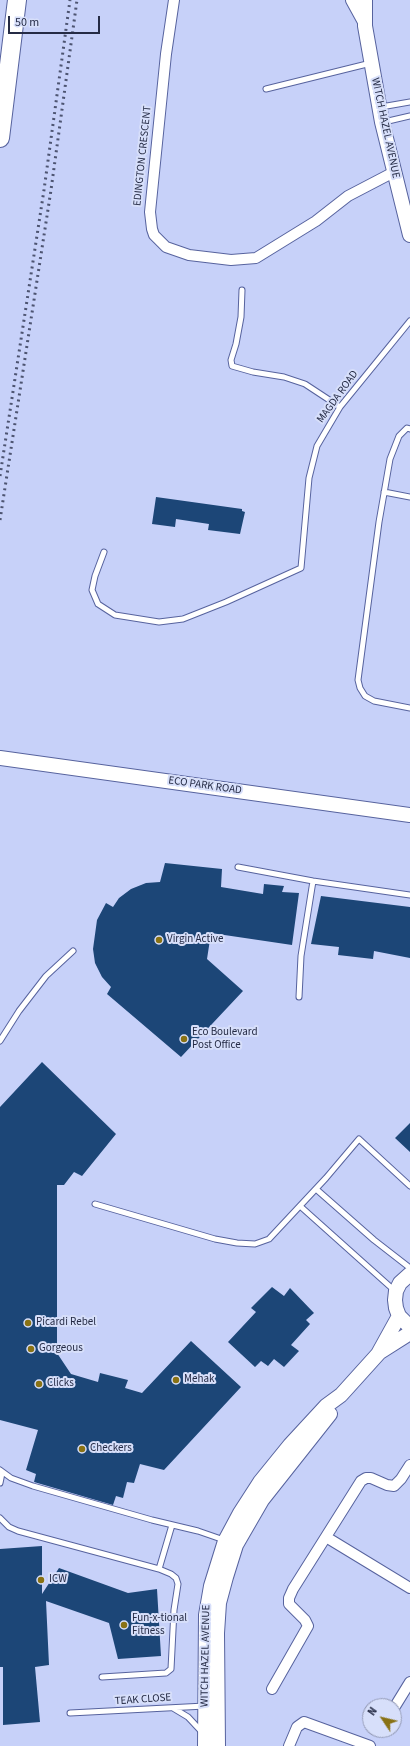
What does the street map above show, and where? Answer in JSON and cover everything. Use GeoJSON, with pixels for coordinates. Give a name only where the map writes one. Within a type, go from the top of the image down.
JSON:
{"type":"FeatureCollection","features":[{"type":"Feature","properties":{"kind":"highway"},"geometry":{"type":"LineString","coordinates":[[0,138],[17,0]]}},
{"type":"Feature","properties":{"kind":"street","name":"EDINGTON CRESCENT"},"geometry":{"type":"LineString","coordinates":[[174,0],[164,69],[150,212],[154,235],[166,247],[189,255],[231,260],[256,258],[316,221],[348,196],[394,172]]}},
{"type":"Feature","properties":{"kind":"street","name":"WITCH HAZEL AVENUE"},"geometry":{"type":"LineString","coordinates":[[353,0],[364,20]]}},
{"type":"Feature","properties":{"kind":"street","name":"WITCH HAZEL AVENUE"},"geometry":{"type":"LineString","coordinates":[[365,0],[364,20],[382,122],[394,172],[407,214],[410,235]]}},
{"type":"Feature","properties":{"kind":"street","name":"ECO PARK ROAD"},"geometry":{"type":"LineString","coordinates":[[3,758],[410,814]]}},
{"type":"Feature","properties":{"kind":"street"},"geometry":{"type":"LineString","coordinates":[[410,1274],[400,1283],[396,1291],[396,1308],[399,1316],[410,1327]]}},
{"type":"Feature","properties":{"kind":"street","name":"WITCH HAZEL AVENUE"},"geometry":{"type":"LineString","coordinates":[[218,1746],[211,1706],[205,1635],[208,1601],[231,1543],[262,1500],[334,1408],[341,1395],[378,1354],[399,1316]]}},
{"type":"Feature","properties":{"kind":"street","name":"WITCH HAZEL AVENUE"},"geometry":{"type":"LineString","coordinates":[[378,1354],[410,1333]]}},
{"type":"Feature","properties":{"kind":"street"},"geometry":{"type":"LineString","coordinates":[[272,1689],[308,1626],[305,1620],[289,1604],[289,1598],[326,1537],[364,1479],[371,1478],[387,1486],[394,1486],[401,1479],[410,1465]]}},
{"type":"Feature","properties":{"kind":"street"},"geometry":{"type":"LineString","coordinates":[[326,1537],[410,1588]]}},
{"type":"Feature","properties":{"kind":"street"},"geometry":{"type":"LineString","coordinates":[[400,1698],[410,1682]]}},
{"type":"Feature","properties":{"kind":"street","name":"WITCH HAZEL AVENUE"},"geometry":{"type":"LineString","coordinates":[[205,1741],[211,1706]]}},
{"type":"Feature","properties":{"kind":"street"},"geometry":{"type":"LineString","coordinates":[[290,1746],[297,1728],[304,1722],[370,1746]]}},
{"type":"Feature","properties":{"kind":"lane"},"geometry":{"type":"LineString","coordinates":[[266,89],[371,63]]}},
{"type":"Feature","properties":{"kind":"lane"},"geometry":{"type":"LineString","coordinates":[[380,107],[410,102]]}},
{"type":"Feature","properties":{"kind":"lane"},"geometry":{"type":"LineString","coordinates":[[382,122],[410,116]]}},
{"type":"Feature","properties":{"kind":"lane"},"geometry":{"type":"LineString","coordinates":[[242,290],[241,317],[236,344],[231,360],[232,366],[253,372],[284,377],[305,384],[340,407]]}},
{"type":"Feature","properties":{"kind":"lane","name":"MAGDA ROAD"},"geometry":{"type":"LineString","coordinates":[[104,552],[94,576],[92,590],[98,604],[115,615],[159,622],[182,619],[226,602],[301,568],[311,467],[317,446],[340,407],[410,321]]}},
{"type":"Feature","properties":{"kind":"lane"},"geometry":{"type":"LineString","coordinates":[[410,429],[407,428],[399,436],[394,445],[384,492],[358,680],[360,688],[365,696],[374,700],[410,708]]}},
{"type":"Feature","properties":{"kind":"lane"},"geometry":{"type":"LineString","coordinates":[[384,492],[410,497]]}},
{"type":"Feature","properties":{"kind":"lane"},"geometry":{"type":"LineString","coordinates":[[238,867],[313,881],[410,895]]}},
{"type":"Feature","properties":{"kind":"lane"},"geometry":{"type":"LineString","coordinates":[[298,997],[299,969],[313,881]]}},
{"type":"Feature","properties":{"kind":"lane"},"geometry":{"type":"LineString","coordinates":[[0,1041],[18,1011],[46,976],[73,951]]}},
{"type":"Feature","properties":{"kind":"lane"},"geometry":{"type":"LineString","coordinates":[[95,1204],[214,1239],[237,1244],[255,1244],[269,1239],[359,1139],[410,1186]]}},
{"type":"Feature","properties":{"kind":"lane"},"geometry":{"type":"LineString","coordinates":[[316,1188],[374,1240],[410,1268]]}},
{"type":"Feature","properties":{"kind":"lane"},"geometry":{"type":"LineString","coordinates":[[300,1206],[396,1291]]}},
{"type":"Feature","properties":{"kind":"lane"},"geometry":{"type":"LineString","coordinates":[[0,1483],[1,1472],[32,1486],[198,1531],[231,1543]]}},
{"type":"Feature","properties":{"kind":"lane"},"geometry":{"type":"LineString","coordinates":[[0,1518],[9,1527],[18,1531],[159,1569],[172,1574],[176,1578],[178,1584],[174,1610],[172,1669],[166,1673],[102,1677]]}},
{"type":"Feature","properties":{"kind":"lane"},"geometry":{"type":"LineString","coordinates":[[159,1569],[172,1525]]}},
{"type":"Feature","properties":{"kind":"lane","name":"TEAK CLOSE"},"geometry":{"type":"LineString","coordinates":[[70,1713],[211,1706]]}},
{"type":"Feature","properties":{"kind":"lane"},"geometry":{"type":"LineString","coordinates":[[173,1708],[188,1717],[205,1741]]}},
{"type":"Feature","properties":{"kind":"building"},"geometry":{"type":"Polygon","coordinates":[[[156,497],[242,509],[242,511],[245,512],[240,534],[208,530],[209,524],[176,519],[175,527],[152,524],[156,497]]]}},
{"type":"Feature","properties":{"kind":"building"},"geometry":{"type":"Polygon","coordinates":[[[165,863],[222,869],[221,887],[263,894],[264,884],[284,886],[282,892],[299,893],[292,945],[211,933],[207,959],[243,991],[181,1057],[107,994],[111,987],[102,977],[95,963],[93,949],[97,920],[106,903],[113,907],[119,898],[131,889],[146,883],[160,882],[165,863]]]}},
{"type":"Feature","properties":{"kind":"building"},"geometry":{"type":"Polygon","coordinates":[[[321,896],[410,907],[410,958],[374,951],[373,959],[338,955],[339,947],[311,944],[321,896]]]}},
{"type":"Feature","properties":{"kind":"building"},"geometry":{"type":"Polygon","coordinates":[[[42,1062],[116,1134],[82,1176],[74,1172],[64,1185],[57,1185],[57,1353],[71,1374],[98,1382],[100,1373],[128,1380],[125,1388],[142,1393],[191,1341],[241,1387],[164,1470],[140,1464],[134,1483],[127,1482],[123,1498],[116,1496],[113,1505],[34,1482],[36,1474],[26,1470],[38,1430],[0,1420],[0,1107],[42,1062]]]}},
{"type":"Feature","properties":{"kind":"building"},"geometry":{"type":"Polygon","coordinates":[[[410,1123],[410,1152],[395,1138],[410,1123]]]}},
{"type":"Feature","properties":{"kind":"building"},"geometry":{"type":"Polygon","coordinates":[[[272,1287],[284,1296],[290,1288],[314,1313],[306,1320],[310,1324],[291,1345],[299,1351],[284,1367],[274,1359],[268,1366],[261,1361],[255,1367],[228,1342],[256,1312],[251,1308],[272,1287]]]}},
{"type":"Feature","properties":{"kind":"building"},"geometry":{"type":"Polygon","coordinates":[[[42,1546],[42,1594],[59,1568],[128,1593],[157,1589],[161,1656],[118,1659],[109,1623],[46,1601],[49,1665],[35,1667],[40,1722],[3,1725],[3,1667],[0,1667],[0,1549],[42,1546]]]}},
{"type":"Feature","properties":{"kind":"railway"},"geometry":{"type":"LineString","coordinates":[[0,476],[44,190],[70,0]]}},
{"type":"Feature","properties":{"kind":"railway"},"geometry":{"type":"LineString","coordinates":[[0,520],[51,190],[77,0]]}},
{"type":"Feature","properties":{"kind":"place","name":"Virgin Active"},"geometry":{"type":"Point","coordinates":[159,940]}},
{"type":"Feature","properties":{"kind":"place","name":"Eco Boulevard Post Office"},"geometry":{"type":"Point","coordinates":[184,1039]}},
{"type":"Feature","properties":{"kind":"place","name":"Picardi Rebel"},"geometry":{"type":"Point","coordinates":[28,1323]}},
{"type":"Feature","properties":{"kind":"place","name":"Gorgeous"},"geometry":{"type":"Point","coordinates":[31,1349]}},
{"type":"Feature","properties":{"kind":"place","name":"Mehak"},"geometry":{"type":"Point","coordinates":[176,1380]}},
{"type":"Feature","properties":{"kind":"place","name":"Clicks"},"geometry":{"type":"Point","coordinates":[39,1384]}},
{"type":"Feature","properties":{"kind":"place","name":"Checkers"},"geometry":{"type":"Point","coordinates":[82,1449]}},
{"type":"Feature","properties":{"kind":"place","name":"ICW"},"geometry":{"type":"Point","coordinates":[41,1580]}},
{"type":"Feature","properties":{"kind":"place","name":"Fun-x-tional Fitness"},"geometry":{"type":"Point","coordinates":[124,1625]}}]}
